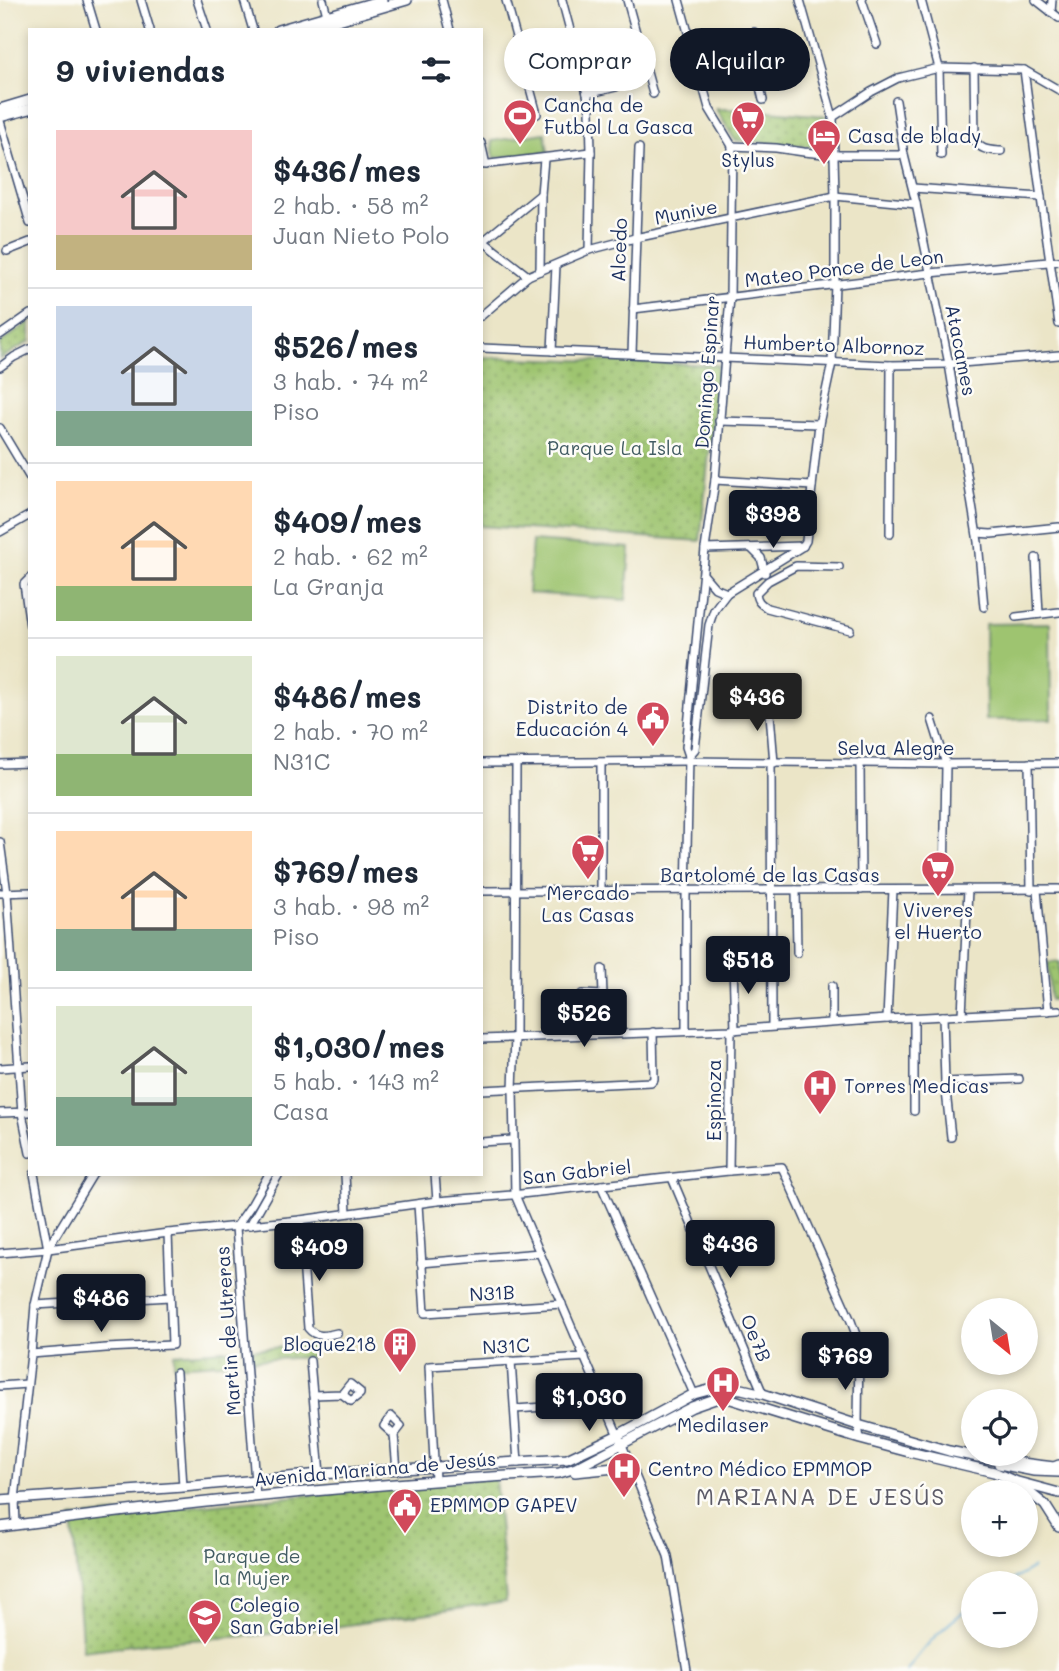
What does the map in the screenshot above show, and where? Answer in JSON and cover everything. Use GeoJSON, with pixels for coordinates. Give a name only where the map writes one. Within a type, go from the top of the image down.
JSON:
{"type":"FeatureCollection","features":[{"type":"Feature","properties":{"kind":"main road"},"geometry":{"type":"LineString","coordinates":[[311,28],[381,2],[407,0]]}},
{"type":"Feature","properties":{"kind":"main road"},"geometry":{"type":"LineString","coordinates":[[293,28],[329,23]]}},
{"type":"Feature","properties":{"kind":"main road"},"geometry":{"type":"LineString","coordinates":[[0,109],[28,101]]}},
{"type":"Feature","properties":{"kind":"main road"},"geometry":{"type":"LineString","coordinates":[[0,119],[28,110]]}},
{"type":"Feature","properties":{"kind":"main road","name":"Avenida Mariana de Jesús"},"geometry":{"type":"LineString","coordinates":[[0,1500],[567,1459],[694,1394],[720,1387],[763,1394],[858,1425],[961,1453]]}},
{"type":"Feature","properties":{"kind":"main road","name":"Avenida Mariana de Jesús"},"geometry":{"type":"LineString","coordinates":[[0,1527],[256,1496],[405,1482],[559,1473],[576,1468],[692,1407],[722,1399],[749,1404],[860,1439],[994,1472],[1012,1480]]}},
{"type":"Feature","properties":{"kind":"main road","name":"Avenida Mariana de Jesús"},"geometry":{"type":"LineString","coordinates":[[1038,1465],[1059,1465]]}},
{"type":"Feature","properties":{"kind":"main road"},"geometry":{"type":"LineString","coordinates":[[1005,1466],[1059,1472]]}},
{"type":"Feature","properties":{"kind":"main road"},"geometry":{"type":"LineString","coordinates":[[559,1473],[615,1468],[634,1473]]}},
{"type":"Feature","properties":{"kind":"main road"},"geometry":{"type":"LineString","coordinates":[[401,1469],[405,1482]]}},
{"type":"Feature","properties":{"kind":"main road","name":"Avenida Mariana de Jesús"},"geometry":{"type":"LineString","coordinates":[[1038,1487],[1059,1493]]}},
{"type":"Feature","properties":{"kind":"main road"},"geometry":{"type":"LineString","coordinates":[[1038,1500],[1045,1505],[1059,1527]]}},
{"type":"Feature","properties":{"kind":"street"},"geometry":{"type":"LineString","coordinates":[[87,0],[95,28]]}},
{"type":"Feature","properties":{"kind":"street"},"geometry":{"type":"LineString","coordinates":[[141,0],[149,28]]}},
{"type":"Feature","properties":{"kind":"street"},"geometry":{"type":"LineString","coordinates":[[197,0],[206,28]]}},
{"type":"Feature","properties":{"kind":"street"},"geometry":{"type":"LineString","coordinates":[[244,0],[252,28]]}},
{"type":"Feature","properties":{"kind":"street"},"geometry":{"type":"LineString","coordinates":[[323,0],[329,23]]}},
{"type":"Feature","properties":{"kind":"street"},"geometry":{"type":"LineString","coordinates":[[442,0],[449,28]]}},
{"type":"Feature","properties":{"kind":"street"},"geometry":{"type":"LineString","coordinates":[[506,0],[537,114]]}},
{"type":"Feature","properties":{"kind":"street"},"geometry":{"type":"LineString","coordinates":[[562,0],[590,111],[592,152],[589,250]]}},
{"type":"Feature","properties":{"kind":"street"},"geometry":{"type":"LineString","coordinates":[[627,0],[653,94]]}},
{"type":"Feature","properties":{"kind":"street"},"geometry":{"type":"LineString","coordinates":[[679,0],[687,28]]}},
{"type":"Feature","properties":{"kind":"street"},"geometry":{"type":"LineString","coordinates":[[705,549],[803,546],[806,541],[819,424],[832,363],[835,195],[833,117],[800,0]]}},
{"type":"Feature","properties":{"kind":"street"},"geometry":{"type":"LineString","coordinates":[[862,0],[877,44]]}},
{"type":"Feature","properties":{"kind":"street"},"geometry":{"type":"LineString","coordinates":[[921,0],[939,68],[941,155]]}},
{"type":"Feature","properties":{"kind":"street"},"geometry":{"type":"LineString","coordinates":[[1036,0],[1059,18]]}},
{"type":"Feature","properties":{"kind":"street"},"geometry":{"type":"LineString","coordinates":[[1051,12],[1052,0]]}},
{"type":"Feature","properties":{"kind":"street"},"geometry":{"type":"LineString","coordinates":[[833,117],[898,78],[939,68],[1024,69],[1059,90]]}},
{"type":"Feature","properties":{"kind":"street"},"geometry":{"type":"LineString","coordinates":[[974,68],[975,140],[985,150],[1001,151]]}},
{"type":"Feature","properties":{"kind":"street"},"geometry":{"type":"LineString","coordinates":[[1024,69],[1059,324]]}},
{"type":"Feature","properties":{"kind":"street"},"geometry":{"type":"LineString","coordinates":[[587,94],[599,91]]}},
{"type":"Feature","properties":{"kind":"street"},"geometry":{"type":"LineString","coordinates":[[704,91],[709,108],[732,146],[834,155],[904,155]]}},
{"type":"Feature","properties":{"kind":"street"},"geometry":{"type":"LineString","coordinates":[[761,91],[763,100]]}},
{"type":"Feature","properties":{"kind":"street","name":"Atacames"},"geometry":{"type":"LineString","coordinates":[[896,101],[904,155],[949,364],[977,533],[984,607]]}},
{"type":"Feature","properties":{"kind":"street"},"geometry":{"type":"LineString","coordinates":[[0,119],[28,216]]}},
{"type":"Feature","properties":{"kind":"street","name":"Domingo Espinar"},"geometry":{"type":"LineString","coordinates":[[686,1031],[689,758],[686,747],[705,549],[715,480],[730,298],[732,146]]}},
{"type":"Feature","properties":{"kind":"street","name":"Alcedo"},"geometry":{"type":"LineString","coordinates":[[632,355],[639,148]]}},
{"type":"Feature","properties":{"kind":"street"},"geometry":{"type":"LineString","coordinates":[[483,166],[592,152]]}},
{"type":"Feature","properties":{"kind":"street"},"geometry":{"type":"LineString","coordinates":[[540,271],[544,159]]}},
{"type":"Feature","properties":{"kind":"street"},"geometry":{"type":"LineString","coordinates":[[913,188],[1041,197]]}},
{"type":"Feature","properties":{"kind":"street"},"geometry":{"type":"LineString","coordinates":[[483,241],[541,194]]}},
{"type":"Feature","properties":{"kind":"street","name":"Munive"},"geometry":{"type":"LineString","coordinates":[[483,314],[528,276],[589,250],[635,238],[835,195],[916,204]]}},
{"type":"Feature","properties":{"kind":"street"},"geometry":{"type":"LineString","coordinates":[[7,251],[28,243]]}},
{"type":"Feature","properties":{"kind":"street"},"geometry":{"type":"LineString","coordinates":[[483,243],[528,276]]}},
{"type":"Feature","properties":{"kind":"street","name":"Mateo Ponce de Leon"},"geometry":{"type":"LineString","coordinates":[[633,309],[930,273],[1059,261]]}},
{"type":"Feature","properties":{"kind":"street"},"geometry":{"type":"LineString","coordinates":[[552,351],[556,265]]}},
{"type":"Feature","properties":{"kind":"street"},"geometry":{"type":"LineString","coordinates":[[0,335],[28,315]]}},
{"type":"Feature","properties":{"kind":"street","name":"Humberto Albornoz"},"geometry":{"type":"LineString","coordinates":[[483,348],[891,365],[949,364],[1059,355]]}},
{"type":"Feature","properties":{"kind":"street"},"geometry":{"type":"LineString","coordinates":[[0,367],[28,350]]}},
{"type":"Feature","properties":{"kind":"street"},"geometry":{"type":"LineString","coordinates":[[890,534],[891,365]]}},
{"type":"Feature","properties":{"kind":"street"},"geometry":{"type":"LineString","coordinates":[[719,421],[819,424]]}},
{"type":"Feature","properties":{"kind":"street"},"geometry":{"type":"LineString","coordinates":[[0,428],[28,475]]}},
{"type":"Feature","properties":{"kind":"street"},"geometry":{"type":"LineString","coordinates":[[715,480],[812,486]]}},
{"type":"Feature","properties":{"kind":"street"},"geometry":{"type":"LineString","coordinates":[[0,532],[28,516]]}},
{"type":"Feature","properties":{"kind":"street"},"geometry":{"type":"LineString","coordinates":[[977,533],[1059,527]]}},
{"type":"Feature","properties":{"kind":"street","name":"Domingo Espinar"},"geometry":{"type":"LineString","coordinates":[[689,758],[695,749],[709,625],[714,610],[727,593],[803,546]]}},
{"type":"Feature","properties":{"kind":"street"},"geometry":{"type":"LineString","coordinates":[[750,548],[760,555],[768,581]]}},
{"type":"Feature","properties":{"kind":"street"},"geometry":{"type":"LineString","coordinates":[[1036,558],[1039,614]]}},
{"type":"Feature","properties":{"kind":"street"},"geometry":{"type":"LineString","coordinates":[[839,567],[799,565],[768,581],[756,593],[758,602],[767,608],[850,630]]}},
{"type":"Feature","properties":{"kind":"street"},"geometry":{"type":"LineString","coordinates":[[703,574],[715,588],[727,593]]}},
{"type":"Feature","properties":{"kind":"street"},"geometry":{"type":"LineString","coordinates":[[28,580],[24,584],[28,612]]}},
{"type":"Feature","properties":{"kind":"street"},"geometry":{"type":"LineString","coordinates":[[1016,617],[1059,612]]}},
{"type":"Feature","properties":{"kind":"street"},"geometry":{"type":"LineString","coordinates":[[769,702],[772,763],[772,1026]]}},
{"type":"Feature","properties":{"kind":"street"},"geometry":{"type":"LineString","coordinates":[[932,719],[946,764],[944,889]]}},
{"type":"Feature","properties":{"kind":"street","name":"Selva Alegre"},"geometry":{"type":"LineString","coordinates":[[483,763],[689,758],[772,763],[1059,763]]}},
{"type":"Feature","properties":{"kind":"street"},"geometry":{"type":"LineString","coordinates":[[601,762],[601,891]]}},
{"type":"Feature","properties":{"kind":"street"},"geometry":{"type":"LineString","coordinates":[[0,764],[28,763]]}},
{"type":"Feature","properties":{"kind":"street"},"geometry":{"type":"LineString","coordinates":[[516,763],[513,1089],[515,1195],[668,1556],[687,1671]]}},
{"type":"Feature","properties":{"kind":"street"},"geometry":{"type":"LineString","coordinates":[[1029,763],[1034,890],[1048,1011]]}},
{"type":"Feature","properties":{"kind":"street"},"geometry":{"type":"LineString","coordinates":[[860,764],[861,890]]}},
{"type":"Feature","properties":{"kind":"street"},"geometry":{"type":"LineString","coordinates":[[0,842],[9,966],[28,1132]]}},
{"type":"Feature","properties":{"kind":"street"},"geometry":{"type":"LineString","coordinates":[[962,1015],[968,889]]}},
{"type":"Feature","properties":{"kind":"street","name":"Bartolomé de las Casas"},"geometry":{"type":"LineString","coordinates":[[483,891],[1059,889]]}},
{"type":"Feature","properties":{"kind":"street"},"geometry":{"type":"LineString","coordinates":[[796,890],[797,953]]}},
{"type":"Feature","properties":{"kind":"street"},"geometry":{"type":"LineString","coordinates":[[887,1019],[893,890]]}},
{"type":"Feature","properties":{"kind":"street"},"geometry":{"type":"LineString","coordinates":[[3,893],[28,892]]}},
{"type":"Feature","properties":{"kind":"street","name":"Espinoza"},"geometry":{"type":"LineString","coordinates":[[729,1171],[733,963]]}},
{"type":"Feature","properties":{"kind":"street"},"geometry":{"type":"LineString","coordinates":[[579,1035],[581,1026],[598,1024],[604,1018],[602,969]]}},
{"type":"Feature","properties":{"kind":"street"},"geometry":{"type":"LineString","coordinates":[[832,986],[832,1022]]}},
{"type":"Feature","properties":{"kind":"street"},"geometry":{"type":"LineString","coordinates":[[582,994],[603,995]]}},
{"type":"Feature","properties":{"kind":"street"},"geometry":{"type":"LineString","coordinates":[[483,1039],[733,1030],[1059,1010]]}},
{"type":"Feature","properties":{"kind":"street"},"geometry":{"type":"LineString","coordinates":[[943,1016],[945,1082],[951,1137]]}},
{"type":"Feature","properties":{"kind":"street"},"geometry":{"type":"LineString","coordinates":[[914,1018],[914,1111]]}},
{"type":"Feature","properties":{"kind":"street"},"geometry":{"type":"LineString","coordinates":[[483,1090],[652,1082],[653,1032]]}},
{"type":"Feature","properties":{"kind":"street"},"geometry":{"type":"LineString","coordinates":[[0,1068],[28,1066]]}},
{"type":"Feature","properties":{"kind":"street"},"geometry":{"type":"LineString","coordinates":[[945,1082],[1019,1079]]}},
{"type":"Feature","properties":{"kind":"street"},"geometry":{"type":"LineString","coordinates":[[0,1113],[26,1112]]}},
{"type":"Feature","properties":{"kind":"street"},"geometry":{"type":"LineString","coordinates":[[483,1142],[513,1140]]}},
{"type":"Feature","properties":{"kind":"street","name":"San Gabriel"},"geometry":{"type":"LineString","coordinates":[[0,1253],[300,1220],[418,1203],[782,1167],[859,1343],[858,1425]]}},
{"type":"Feature","properties":{"kind":"street"},"geometry":{"type":"LineString","coordinates":[[34,1176],[48,1249]]}},
{"type":"Feature","properties":{"kind":"street"},"geometry":{"type":"LineString","coordinates":[[16,1525],[15,1499],[34,1306],[48,1249],[92,1176]]}},
{"type":"Feature","properties":{"kind":"street","name":"Martin de Utreras"},"geometry":{"type":"LineString","coordinates":[[256,1496],[236,1227],[268,1176]]}},
{"type":"Feature","properties":{"kind":"street","name":"Martin de Utreras"},"geometry":{"type":"LineString","coordinates":[[250,1225],[278,1176]]}},
{"type":"Feature","properties":{"kind":"street"},"geometry":{"type":"LineString","coordinates":[[345,1176],[347,1213]]}},
{"type":"Feature","properties":{"kind":"street"},"geometry":{"type":"LineString","coordinates":[[435,1176],[437,1201]]}},
{"type":"Feature","properties":{"kind":"street","name":"Oe7B"},"geometry":{"type":"LineString","coordinates":[[671,1178],[763,1394]]}},
{"type":"Feature","properties":{"kind":"street"},"geometry":{"type":"LineString","coordinates":[[601,1185],[694,1394]]}},
{"type":"Feature","properties":{"kind":"street"},"geometry":{"type":"LineString","coordinates":[[418,1203],[421,1263]]}},
{"type":"Feature","properties":{"kind":"street"},"geometry":{"type":"LineString","coordinates":[[300,1220],[308,1328],[319,1336],[337,1333]]}},
{"type":"Feature","properties":{"kind":"street"},"geometry":{"type":"LineString","coordinates":[[31,1354],[172,1345],[168,1233]]}},
{"type":"Feature","properties":{"kind":"street","name":"N31B"},"geometry":{"type":"LineString","coordinates":[[540,1253],[421,1263],[425,1312],[562,1304]]}},
{"type":"Feature","properties":{"kind":"street"},"geometry":{"type":"LineString","coordinates":[[34,1306],[170,1297]]}},
{"type":"Feature","properties":{"kind":"street","name":"N31C"},"geometry":{"type":"LineString","coordinates":[[435,1468],[429,1366],[584,1357]]}},
{"type":"Feature","properties":{"kind":"street"},"geometry":{"type":"LineString","coordinates":[[310,1362],[320,1475]]}},
{"type":"Feature","properties":{"kind":"street"},"geometry":{"type":"LineString","coordinates":[[511,1362],[518,1463]]}},
{"type":"Feature","properties":{"kind":"street"},"geometry":{"type":"LineString","coordinates":[[176,1373],[183,1487]]}},
{"type":"Feature","properties":{"kind":"street"},"geometry":{"type":"LineString","coordinates":[[0,1386],[27,1384]]}},
{"type":"Feature","properties":{"kind":"street"},"geometry":{"type":"LineString","coordinates":[[313,1395],[342,1394]]}},
{"type":"Feature","properties":{"kind":"street"},"geometry":{"type":"LineString","coordinates":[[515,1409],[604,1403]]}},
{"type":"Feature","properties":{"kind":"street"},"geometry":{"type":"LineString","coordinates":[[858,1425],[860,1439]]}},
{"type":"Feature","properties":{"kind":"street"},"geometry":{"type":"LineString","coordinates":[[394,1435],[401,1469]]}},
{"type":"Feature","properties":{"kind":"street"},"geometry":{"type":"LineString","coordinates":[[435,1468],[435,1480]]}},
{"type":"Feature","properties":{"kind":"green space"},"geometry":{"type":"Polygon","coordinates":[[[716,109],[826,116],[829,148],[735,140],[716,109]]]}},
{"type":"Feature","properties":{"kind":"green space","name":"Cancha de Futbol La Gasca"},"geometry":{"type":"Polygon","coordinates":[[[545,133],[548,152],[494,158],[492,141],[545,133]]]}},
{"type":"Feature","properties":{"kind":"green space"},"geometry":{"type":"Polygon","coordinates":[[[28,323],[28,342],[0,359],[0,343],[28,323]]]}},
{"type":"Feature","properties":{"kind":"green space","name":"Parque La Isla"},"geometry":{"type":"Polygon","coordinates":[[[483,357],[718,365],[700,541],[483,526],[483,357]]]}},
{"type":"Feature","properties":{"kind":"green space"},"geometry":{"type":"Polygon","coordinates":[[[532,541],[630,548],[626,600],[528,593],[532,541]]]}},
{"type":"Feature","properties":{"kind":"green space"},"geometry":{"type":"Polygon","coordinates":[[[1050,623],[1051,719],[986,720],[985,624],[1050,623]]]}},
{"type":"Feature","properties":{"kind":"green space"},"geometry":{"type":"Polygon","coordinates":[[[1059,962],[1059,1000],[1050,1000],[1048,963],[1059,962]]]}},
{"type":"Feature","properties":{"kind":"green space"},"geometry":{"type":"Polygon","coordinates":[[[311,1346],[312,1357],[253,1360],[252,1349],[311,1346]]]}},
{"type":"Feature","properties":{"kind":"green space"},"geometry":{"type":"Polygon","coordinates":[[[235,1349],[235,1362],[174,1366],[174,1354],[235,1349]]]}},
{"type":"Feature","properties":{"kind":"green space","name":"Parque de la Mujer"},"geometry":{"type":"Polygon","coordinates":[[[495,1477],[506,1602],[326,1628],[83,1651],[72,1518],[495,1477]]]}},
{"type":"Feature","properties":{"kind":"waterway"},"geometry":{"type":"LineString","coordinates":[[1028,1571],[1033,1568]]}},
{"type":"Feature","properties":{"kind":"waterway"},"geometry":{"type":"LineString","coordinates":[[907,1671],[937,1635],[961,1614]]}},
{"type":"Feature","properties":{"kind":"place","name":"Cancha de Futbol La Gasca"},"geometry":{"type":"Point","coordinates":[520,146]}},
{"type":"Feature","properties":{"kind":"place","name":"Stylus"},"geometry":{"type":"Point","coordinates":[748,148]}},
{"type":"Feature","properties":{"kind":"place","name":"Casa de blady"},"geometry":{"type":"Point","coordinates":[824,166]}},
{"type":"Feature","properties":{"kind":"place","name":"Distrito de Educación 4"},"geometry":{"type":"Point","coordinates":[653,748]}},
{"type":"Feature","properties":{"kind":"place","name":"Mercado Las Casas"},"geometry":{"type":"Point","coordinates":[588,881]}},
{"type":"Feature","properties":{"kind":"place","name":"Viveres el Huerto"},"geometry":{"type":"Point","coordinates":[938,898]}},
{"type":"Feature","properties":{"kind":"place","name":"Torres Medicas"},"geometry":{"type":"Point","coordinates":[820,1116]}},
{"type":"Feature","properties":{"kind":"place","name":"Bloque218"},"geometry":{"type":"Point","coordinates":[400,1374]}},
{"type":"Feature","properties":{"kind":"place","name":"Medilaser"},"geometry":{"type":"Point","coordinates":[723,1413]}},
{"type":"Feature","properties":{"kind":"place","name":"Centro Médico EPMMOP"},"geometry":{"type":"Point","coordinates":[624,1499]}},
{"type":"Feature","properties":{"kind":"place","name":"EPMMOP GAPEV"},"geometry":{"type":"Point","coordinates":[405,1535]}},
{"type":"Feature","properties":{"kind":"place","name":"Colegio San Gabriel"},"geometry":{"type":"Point","coordinates":[205,1646]}},
{"type":"Feature","properties":{"kind":"district","name":"MARIANA DE JESÚS"},"geometry":{"type":"Point","coordinates":[821,1497]}}]}
